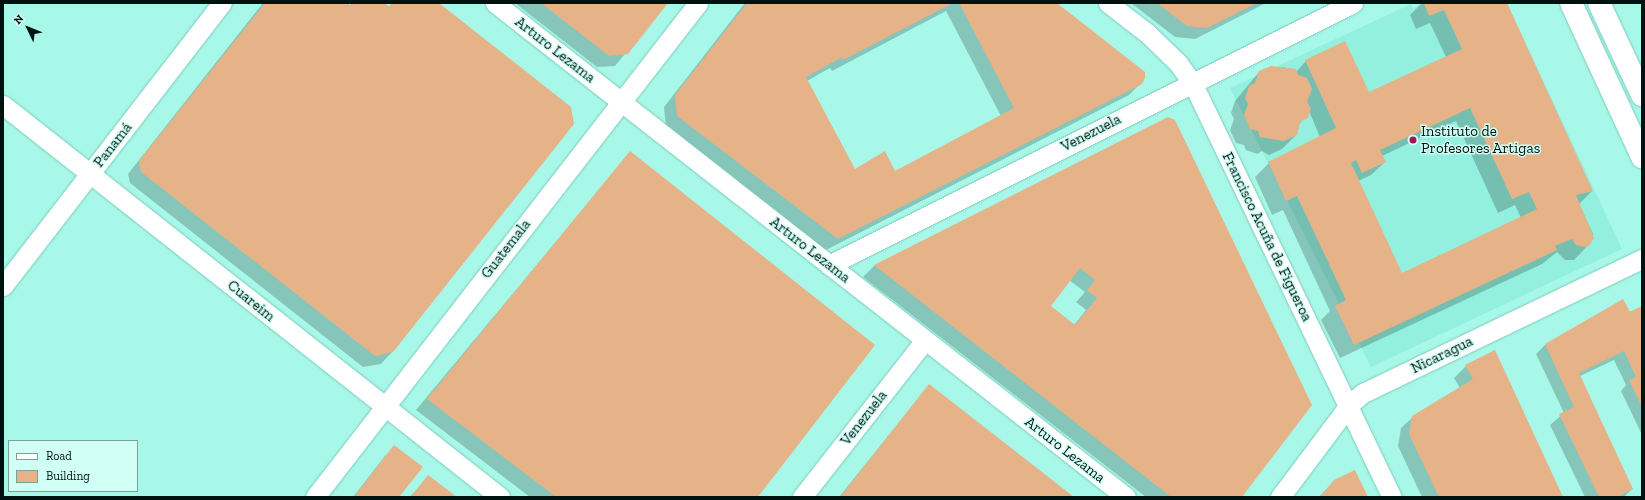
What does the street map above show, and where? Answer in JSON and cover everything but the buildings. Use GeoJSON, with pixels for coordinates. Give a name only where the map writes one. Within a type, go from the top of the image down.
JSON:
{"type":"FeatureCollection","features":[{"type":"Feature","properties":{"kind":"main road"},"geometry":{"type":"LineString","coordinates":[[1570,3],[1642,157]]}},
{"type":"Feature","properties":{"kind":"main road"},"geometry":{"type":"LineString","coordinates":[[1599,3],[1642,95]]}},
{"type":"Feature","properties":{"kind":"street","name":"Panamá"},"geometry":{"type":"LineString","coordinates":[[3,286],[222,3]]}},
{"type":"Feature","properties":{"kind":"street","name":"Arturo Lezama"},"geometry":{"type":"LineString","coordinates":[[495,3],[1126,497]]}},
{"type":"Feature","properties":{"kind":"street","name":"Guatemala"},"geometry":{"type":"LineString","coordinates":[[315,497],[383,407],[698,3]]}},
{"type":"Feature","properties":{"kind":"street","name":"Francisco Acuña de Figueroa"},"geometry":{"type":"LineString","coordinates":[[1108,3],[1147,33],[1178,63],[1192,82],[1349,405],[1392,497]]}},
{"type":"Feature","properties":{"kind":"street","name":"Venezuela"},"geometry":{"type":"LineString","coordinates":[[829,265],[1192,82],[1353,3]]}},
{"type":"Feature","properties":{"kind":"street","name":"Cuareim"},"geometry":{"type":"LineString","coordinates":[[3,105],[383,407],[500,497]]}},
{"type":"Feature","properties":{"kind":"street","name":"Nicaragua"},"geometry":{"type":"LineString","coordinates":[[1280,497],[1349,405],[1363,393],[1642,259]]}},
{"type":"Feature","properties":{"kind":"street","name":"Venezuela"},"geometry":{"type":"LineString","coordinates":[[802,497],[925,340]]}},
{"type":"Feature","properties":{"kind":"shaded area","name":"Instituto de Profesores Artigas"},"geometry":{"type":"Polygon","coordinates":[[[1424,3],[1507,3],[1622,249],[1371,367],[1230,88],[1411,4],[1413,8],[1424,3]]]}},
{"type":"Feature","properties":{"kind":"place","name":"Instituto de Profesores Artigas"},"geometry":{"type":"Point","coordinates":[1413,140]}}]}
